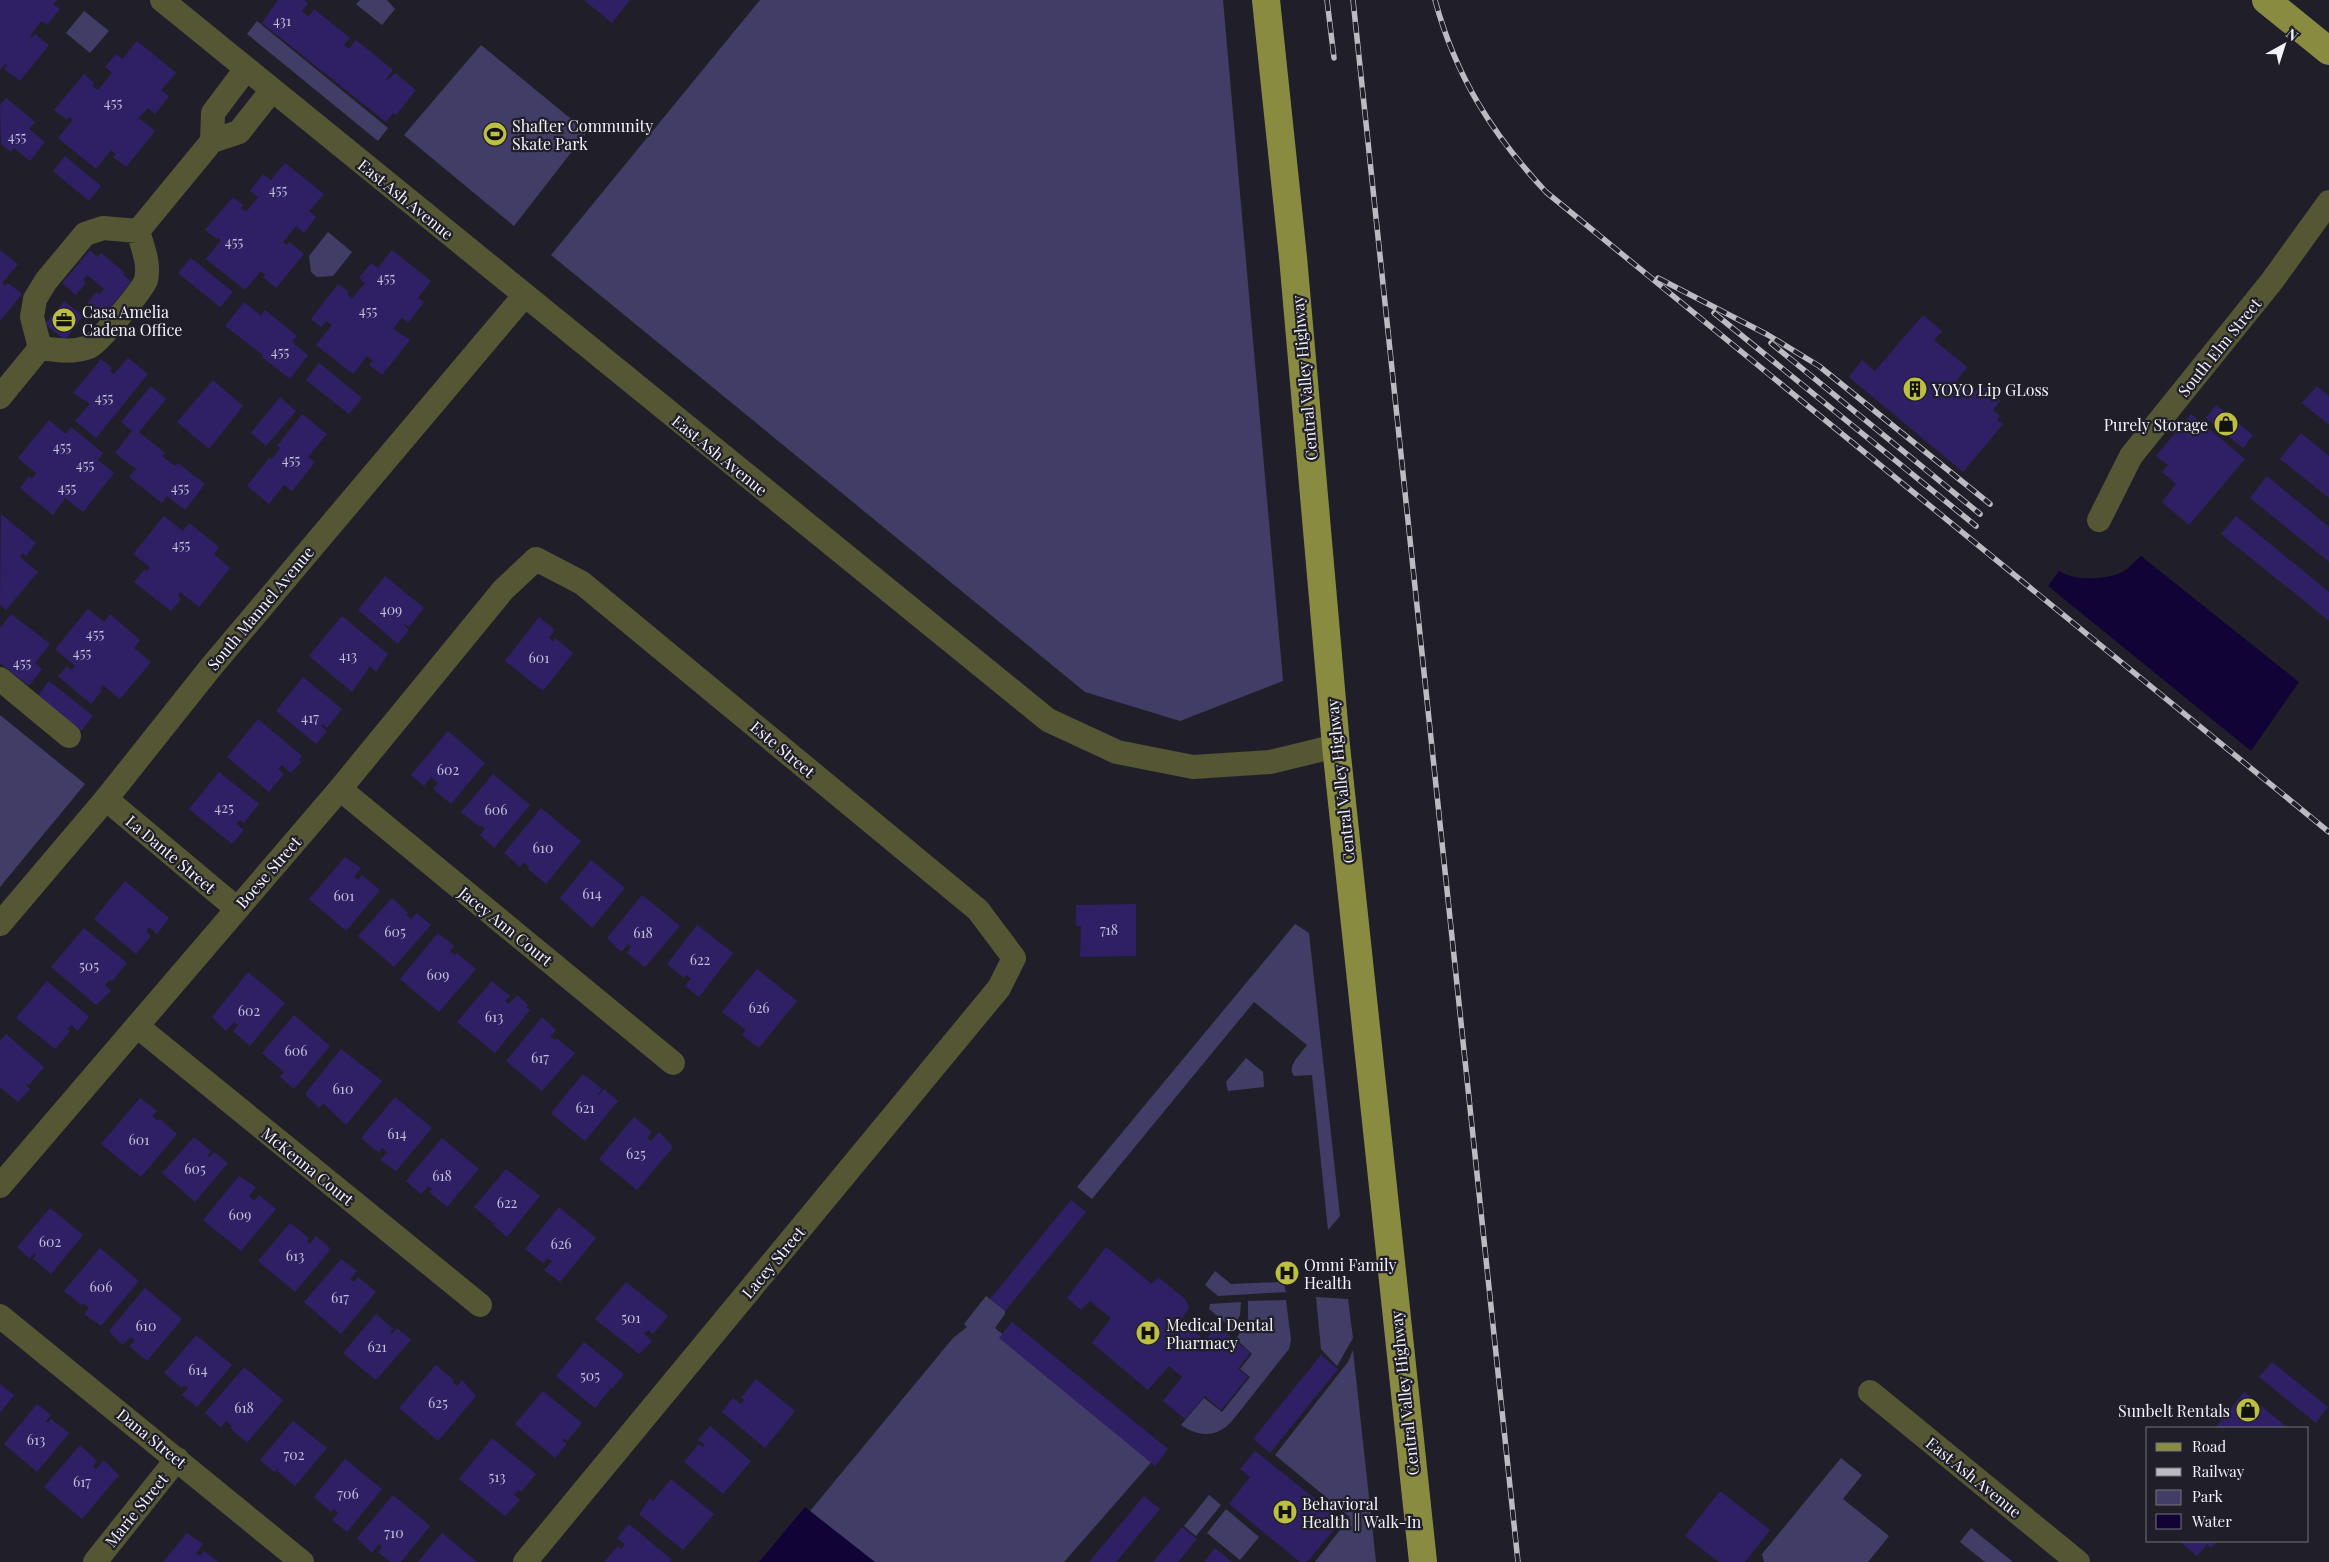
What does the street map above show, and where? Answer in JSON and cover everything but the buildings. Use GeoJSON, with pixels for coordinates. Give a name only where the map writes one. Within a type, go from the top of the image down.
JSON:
{"type":"FeatureCollection","features":[{"type":"Feature","properties":{"kind":"main road","name":"Central Valley Highway"},"geometry":{"type":"LineString","coordinates":[[1266,0],[1293,257],[1336,746],[1423,1562]]}},
{"type":"Feature","properties":{"kind":"main road"},"geometry":{"type":"LineString","coordinates":[[2266,0],[2329,51]]}},
{"type":"Feature","properties":{"kind":"street","name":"East Ash Avenue"},"geometry":{"type":"LineString","coordinates":[[162,0],[1048,720],[1117,752],[1193,767],[1270,762],[1336,746]]}},
{"type":"Feature","properties":{"kind":"street"},"geometry":{"type":"LineString","coordinates":[[212,141],[213,114],[246,69]]}},
{"type":"Feature","properties":{"kind":"street"},"geometry":{"type":"LineString","coordinates":[[138,230],[212,141],[239,132],[272,90]]}},
{"type":"Feature","properties":{"kind":"street","name":"South Elm Street"},"geometry":{"type":"LineString","coordinates":[[2099,520],[2131,456],[2272,281],[2329,202]]}},
{"type":"Feature","properties":{"kind":"street"},"geometry":{"type":"LineString","coordinates":[[40,348],[32,317],[35,299],[46,281],[85,234],[103,228],[138,230]]}},
{"type":"Feature","properties":{"kind":"street"},"geometry":{"type":"LineString","coordinates":[[40,348],[71,352],[92,346],[109,328],[145,281],[147,265],[138,230]]}},
{"type":"Feature","properties":{"kind":"street","name":"South Mannel Avenue"},"geometry":{"type":"LineString","coordinates":[[0,924],[106,799],[210,667],[524,296]]}},
{"type":"Feature","properties":{"kind":"street"},"geometry":{"type":"LineString","coordinates":[[0,397],[40,348]]}},
{"type":"Feature","properties":{"kind":"street","name":"Boese Street"},"geometry":{"type":"LineString","coordinates":[[0,1186],[236,908],[340,790],[503,590],[536,559]]}},
{"type":"Feature","properties":{"kind":"street","name":"Este Street"},"geometry":{"type":"LineString","coordinates":[[536,559],[582,583],[978,910],[1014,958]]}},
{"type":"Feature","properties":{"kind":"street"},"geometry":{"type":"LineString","coordinates":[[0,679],[69,736]]}},
{"type":"Feature","properties":{"kind":"street","name":"Jacey Ann Court"},"geometry":{"type":"LineString","coordinates":[[340,790],[673,1063]]}},
{"type":"Feature","properties":{"kind":"street","name":"La Dante Street"},"geometry":{"type":"LineString","coordinates":[[106,799],[236,908]]}},
{"type":"Feature","properties":{"kind":"street","name":"Lacey Street"},"geometry":{"type":"LineString","coordinates":[[525,1562],[999,988],[1014,958]]}},
{"type":"Feature","properties":{"kind":"street","name":"McKenna Court"},"geometry":{"type":"LineString","coordinates":[[137,1026],[480,1305]]}},
{"type":"Feature","properties":{"kind":"street","name":"Dana Street"},"geometry":{"type":"LineString","coordinates":[[0,1316],[302,1562]]}},
{"type":"Feature","properties":{"kind":"street","name":"East Ash Avenue"},"geometry":{"type":"LineString","coordinates":[[1870,1392],[2078,1562]]}},
{"type":"Feature","properties":{"kind":"street","name":"Marie Street"},"geometry":{"type":"LineString","coordinates":[[95,1562],[177,1459]]}},
{"type":"Feature","properties":{"kind":"green space"},"geometry":{"type":"Polygon","coordinates":[[[360,0],[387,0],[395,9],[382,25],[356,4],[360,0]]]}},
{"type":"Feature","properties":{"kind":"green space"},"geometry":{"type":"Polygon","coordinates":[[[760,0],[1223,0],[1283,681],[1180,721],[1085,692],[551,255],[760,0]]]}},
{"type":"Feature","properties":{"kind":"green space"},"geometry":{"type":"Polygon","coordinates":[[[84,11],[109,31],[90,53],[66,33],[84,11]]]}},
{"type":"Feature","properties":{"kind":"green space"},"geometry":{"type":"Polygon","coordinates":[[[257,21],[388,128],[378,141],[247,34],[257,21]]]}},
{"type":"Feature","properties":{"kind":"green space","name":"Shafter Community Skate Park"},"geometry":{"type":"Polygon","coordinates":[[[481,45],[587,132],[514,226],[404,135],[481,45]]]}},
{"type":"Feature","properties":{"kind":"green space"},"geometry":{"type":"Polygon","coordinates":[[[328,232],[352,252],[333,276],[317,277],[311,272],[309,256],[328,232]]]}},
{"type":"Feature","properties":{"kind":"green space"},"geometry":{"type":"Polygon","coordinates":[[[0,715],[85,784],[0,887],[0,715]]]}},
{"type":"Feature","properties":{"kind":"green space"},"geometry":{"type":"Polygon","coordinates":[[[1295,924],[1309,933],[1340,1216],[1328,1230],[1312,1075],[1294,1076],[1292,1072],[1293,1064],[1307,1045],[1254,1002],[1092,1199],[1077,1187],[1295,924]]]}},
{"type":"Feature","properties":{"kind":"green space"},"geometry":{"type":"Polygon","coordinates":[[[1246,1058],[1263,1072],[1264,1087],[1228,1091],[1226,1082],[1246,1058]]]}},
{"type":"Feature","properties":{"kind":"green space"},"geometry":{"type":"Polygon","coordinates":[[[1215,1271],[1231,1284],[1280,1282],[1284,1284],[1286,1292],[1218,1296],[1205,1285],[1215,1271]]]}},
{"type":"Feature","properties":{"kind":"green space"},"geometry":{"type":"Polygon","coordinates":[[[986,1296],[1005,1310],[1005,1314],[995,1328],[1155,1458],[1064,1562],[768,1562],[953,1338],[967,1327],[964,1324],[986,1296]]]}},
{"type":"Feature","properties":{"kind":"green space"},"geometry":{"type":"Polygon","coordinates":[[[1316,1297],[1348,1299],[1353,1338],[1337,1366],[1321,1349],[1316,1297]]]}},
{"type":"Feature","properties":{"kind":"green space"},"geometry":{"type":"Polygon","coordinates":[[[1286,1300],[1291,1340],[1289,1349],[1232,1421],[1226,1427],[1207,1434],[1194,1432],[1181,1425],[1204,1398],[1222,1412],[1250,1377],[1240,1369],[1252,1354],[1236,1339],[1248,1319],[1248,1301],[1286,1300]]]}},
{"type":"Feature","properties":{"kind":"green space"},"geometry":{"type":"Polygon","coordinates":[[[1241,1302],[1240,1315],[1233,1329],[1209,1309],[1210,1304],[1241,1302]]]}},
{"type":"Feature","properties":{"kind":"green space"},"geometry":{"type":"Polygon","coordinates":[[[1353,1350],[1376,1562],[1315,1562],[1350,1517],[1275,1455],[1348,1362],[1353,1350]]]}},
{"type":"Feature","properties":{"kind":"green space"},"geometry":{"type":"Polygon","coordinates":[[[1841,1458],[1862,1475],[1843,1499],[1889,1536],[1868,1562],[1764,1562],[1762,1554],[1841,1458]]]}},
{"type":"Feature","properties":{"kind":"green space"},"geometry":{"type":"Polygon","coordinates":[[[1209,1495],[1221,1505],[1196,1536],[1184,1526],[1209,1495]]]}},
{"type":"Feature","properties":{"kind":"green space"},"geometry":{"type":"Polygon","coordinates":[[[1226,1509],[1259,1537],[1240,1560],[1207,1533],[1226,1509]]]}},
{"type":"Feature","properties":{"kind":"green space"},"geometry":{"type":"Polygon","coordinates":[[[1971,1528],[2013,1562],[1985,1562],[1960,1542],[1971,1528]]]}},
{"type":"Feature","properties":{"kind":"water"},"geometry":{"type":"Polygon","coordinates":[[[2141,556],[2299,682],[2251,751],[2048,586],[2059,571],[2073,577],[2106,577],[2123,572],[2141,556]]]}},
{"type":"Feature","properties":{"kind":"water"},"geometry":{"type":"Polygon","coordinates":[[[805,1507],[875,1562],[759,1562],[805,1507]]]}},
{"type":"Feature","properties":{"kind":"railway"},"geometry":{"type":"LineString","coordinates":[[1327,0],[1334,58]]}},
{"type":"Feature","properties":{"kind":"railway"},"geometry":{"type":"LineString","coordinates":[[1353,0],[1518,1562]]}},
{"type":"Feature","properties":{"kind":"railway"},"geometry":{"type":"LineString","coordinates":[[1435,0],[1454,54],[1478,103],[1509,148],[1546,192],[2329,832]]}},
{"type":"Feature","properties":{"kind":"railway"},"geometry":{"type":"LineString","coordinates":[[1658,278],[1768,335],[1819,366],[1990,504]]}},
{"type":"Feature","properties":{"kind":"railway"},"geometry":{"type":"LineString","coordinates":[[1714,313],[1976,526]]}},
{"type":"Feature","properties":{"kind":"railway"},"geometry":{"type":"LineString","coordinates":[[1771,343],[1980,514]]}},
{"type":"Feature","properties":{"kind":"place","name":"Shafter Community Skate Park"},"geometry":{"type":"Point","coordinates":[495,134]}},
{"type":"Feature","properties":{"kind":"place","name":"Casa Amelia Cadena Office"},"geometry":{"type":"Point","coordinates":[64,320]}},
{"type":"Feature","properties":{"kind":"place","name":"YOYO Lip GLoss"},"geometry":{"type":"Point","coordinates":[1915,389]}},
{"type":"Feature","properties":{"kind":"place","name":"Purely Storage"},"geometry":{"type":"Point","coordinates":[2226,424]}},
{"type":"Feature","properties":{"kind":"place","name":"Omni Family Health"},"geometry":{"type":"Point","coordinates":[1287,1273]}},
{"type":"Feature","properties":{"kind":"place","name":"Medical Dental Pharmacy"},"geometry":{"type":"Point","coordinates":[1148,1333]}},
{"type":"Feature","properties":{"kind":"place","name":"Sunbelt Rentals"},"geometry":{"type":"Point","coordinates":[2248,1410]}},
{"type":"Feature","properties":{"kind":"place","name":"Behavioral Health || Walk-In"},"geometry":{"type":"Point","coordinates":[1285,1512]}}]}
